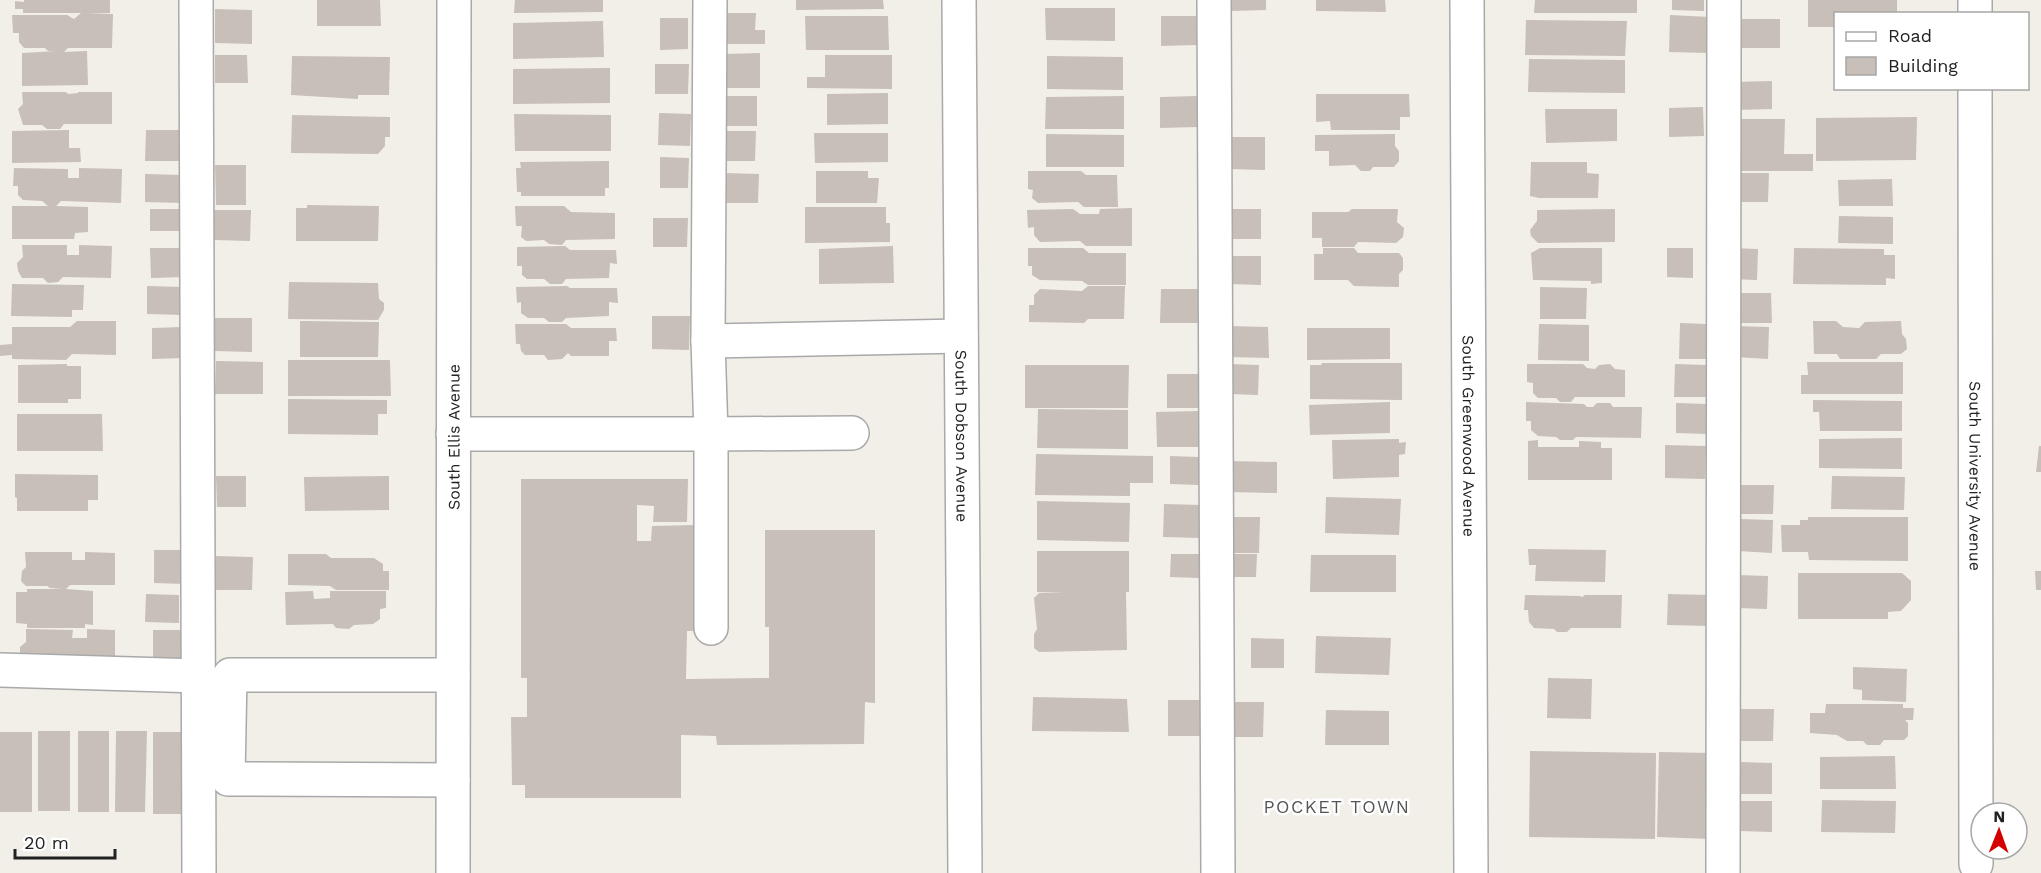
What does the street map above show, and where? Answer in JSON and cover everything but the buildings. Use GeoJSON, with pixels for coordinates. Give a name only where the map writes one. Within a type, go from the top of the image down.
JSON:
{"type":"FeatureCollection","features":[{"type":"Feature","properties":{"kind":"street"},"geometry":{"type":"LineString","coordinates":[[196,0],[199,873]]}},
{"type":"Feature","properties":{"kind":"street","name":"South Ellis Avenue"},"geometry":{"type":"LineString","coordinates":[[453,873],[454,0]]}},
{"type":"Feature","properties":{"kind":"street"},"geometry":{"type":"LineString","coordinates":[[710,0],[708,341],[711,434],[711,628]]}},
{"type":"Feature","properties":{"kind":"street","name":"South Dobson Avenue"},"geometry":{"type":"LineString","coordinates":[[959,0],[965,873]]}},
{"type":"Feature","properties":{"kind":"street"},"geometry":{"type":"LineString","coordinates":[[1214,0],[1218,873]]}},
{"type":"Feature","properties":{"kind":"street","name":"South Greenwood Avenue"},"geometry":{"type":"LineString","coordinates":[[1467,0],[1471,873]]}},
{"type":"Feature","properties":{"kind":"street"},"geometry":{"type":"LineString","coordinates":[[1723,873],[1724,0]]}},
{"type":"Feature","properties":{"kind":"street","name":"South University Avenue"},"geometry":{"type":"LineString","coordinates":[[1975,870],[1976,90]]}},
{"type":"Feature","properties":{"kind":"street"},"geometry":{"type":"LineString","coordinates":[[708,341],[961,336]]}},
{"type":"Feature","properties":{"kind":"street"},"geometry":{"type":"LineString","coordinates":[[453,434],[852,433]]}},
{"type":"Feature","properties":{"kind":"street"},"geometry":{"type":"LineString","coordinates":[[0,670],[199,676]]}},
{"type":"Feature","properties":{"kind":"street"},"geometry":{"type":"LineString","coordinates":[[453,675],[230,675],[228,779],[453,780]]}},
{"type":"Feature","properties":{"kind":"district","name":"POCKET TOWN"},"geometry":{"type":"Point","coordinates":[1337,807]}}]}
